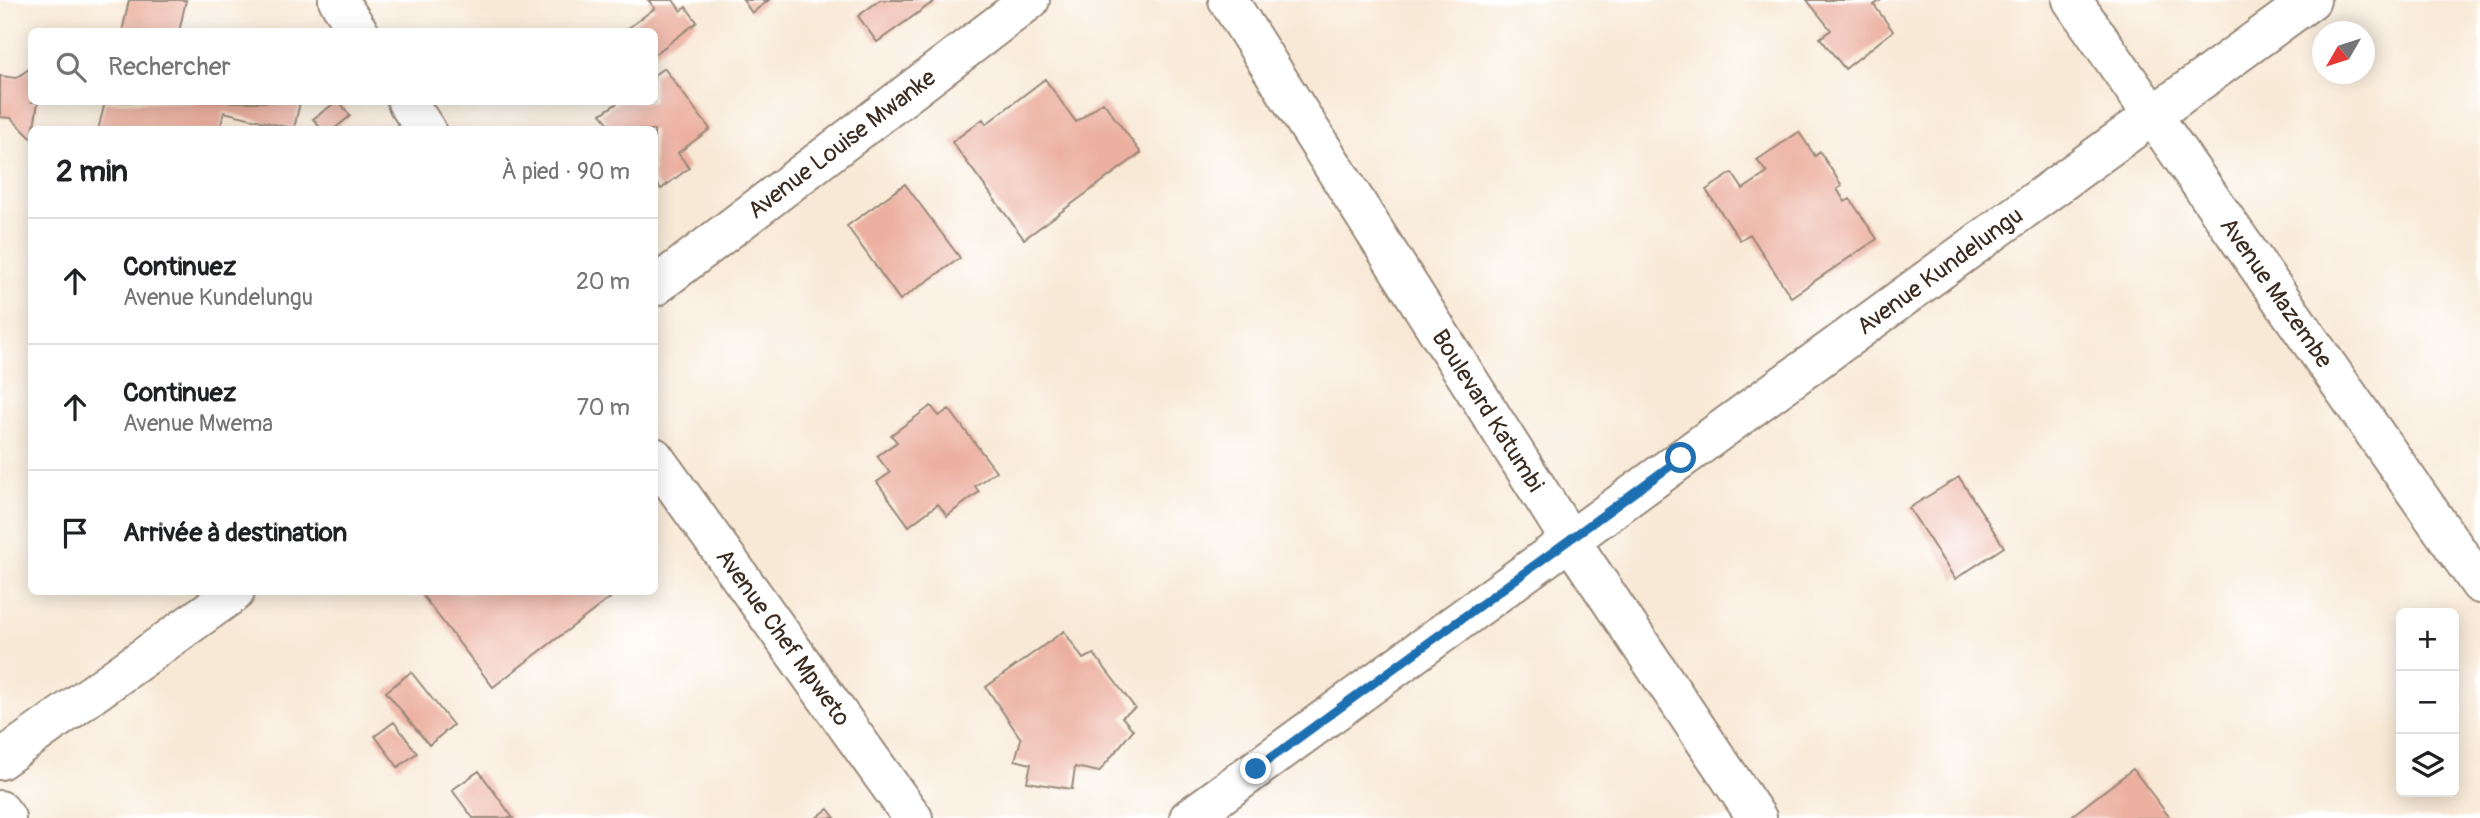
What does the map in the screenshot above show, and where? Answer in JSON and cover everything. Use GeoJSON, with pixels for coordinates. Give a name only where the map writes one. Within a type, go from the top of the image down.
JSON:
{"type":"FeatureCollection","features":[{"type":"Feature","properties":{"kind":"street"},"geometry":{"type":"LineString","coordinates":[[338,0],[356,28]]}},
{"type":"Feature","properties":{"kind":"street","name":"Avenue Louise Mwanke"},"geometry":{"type":"LineString","coordinates":[[658,284],[1030,0]]}},
{"type":"Feature","properties":{"kind":"street","name":"Boulevard Katumbi"},"geometry":{"type":"LineString","coordinates":[[1228,0],[1570,540],[1757,818]]}},
{"type":"Feature","properties":{"kind":"street","name":"Avenue Mazembe"},"geometry":{"type":"LineString","coordinates":[[2072,0],[2480,584]]}},
{"type":"Feature","properties":{"kind":"street","name":"Avenue Kundelungu"},"geometry":{"type":"LineString","coordinates":[[1189,818],[2311,0]]}},
{"type":"Feature","properties":{"kind":"street"},"geometry":{"type":"LineString","coordinates":[[409,105],[423,126]]}},
{"type":"Feature","properties":{"kind":"street","name":"Avenue Chef Mpweto"},"geometry":{"type":"LineString","coordinates":[[658,463],[913,818]]}},
{"type":"Feature","properties":{"kind":"street"},"geometry":{"type":"LineString","coordinates":[[0,761],[231,595]]}},
{"type":"Feature","properties":{"kind":"street"},"geometry":{"type":"LineString","coordinates":[[0,810],[6,818]]}},
{"type":"Feature","properties":{"kind":"building"},"geometry":{"type":"Polygon","coordinates":[[[129,0],[186,0],[180,28],[123,28],[129,0]]]}},
{"type":"Feature","properties":{"kind":"building"},"geometry":{"type":"Polygon","coordinates":[[[648,0],[673,0],[681,11],[686,7],[697,22],[658,52],[658,28],[628,28],[655,8],[648,0]]]}},
{"type":"Feature","properties":{"kind":"building"},"geometry":{"type":"Polygon","coordinates":[[[743,0],[769,0],[752,13],[743,0]]]}},
{"type":"Feature","properties":{"kind":"building"},"geometry":{"type":"Polygon","coordinates":[[[880,0],[936,0],[877,42],[858,16],[880,0]]]}},
{"type":"Feature","properties":{"kind":"building"},"geometry":{"type":"Polygon","coordinates":[[[1807,0],[1881,0],[1874,5],[1893,31],[1845,69],[1820,38],[1831,30],[1807,0]]]}},
{"type":"Feature","properties":{"kind":"building"},"geometry":{"type":"Polygon","coordinates":[[[664,68],[710,129],[678,153],[689,168],[661,189],[658,185],[658,126],[606,126],[609,124],[601,114],[614,105],[658,105],[658,72],[664,68]]]}},
{"type":"Feature","properties":{"kind":"building"},"geometry":{"type":"Polygon","coordinates":[[[28,70],[28,105],[38,105],[34,126],[28,126],[28,135],[11,118],[0,117],[0,76],[16,78],[28,70]]]}},
{"type":"Feature","properties":{"kind":"building"},"geometry":{"type":"Polygon","coordinates":[[[1045,79],[1076,122],[1103,102],[1141,153],[1024,239],[952,142],[983,119],[986,124],[1045,79]]]}},
{"type":"Feature","properties":{"kind":"building"},"geometry":{"type":"Polygon","coordinates":[[[104,105],[299,105],[295,126],[282,126],[224,112],[221,126],[99,126],[104,105]]]}},
{"type":"Feature","properties":{"kind":"building"},"geometry":{"type":"Polygon","coordinates":[[[332,105],[342,105],[350,116],[338,126],[319,126],[313,119],[332,105]]]}},
{"type":"Feature","properties":{"kind":"building"},"geometry":{"type":"Polygon","coordinates":[[[1799,132],[1815,156],[1820,152],[1842,186],[1837,189],[1845,202],[1850,199],[1877,239],[1791,297],[1750,234],[1740,240],[1706,190],[1732,173],[1743,189],[1767,173],[1757,160],[1799,132]]]}},
{"type":"Feature","properties":{"kind":"building"},"geometry":{"type":"Polygon","coordinates":[[[905,184],[960,258],[900,300],[847,226],[905,184]]]}},
{"type":"Feature","properties":{"kind":"building"},"geometry":{"type":"Polygon","coordinates":[[[931,406],[939,416],[949,409],[996,471],[975,486],[979,492],[947,516],[938,504],[909,526],[877,482],[890,473],[877,456],[897,442],[891,435],[931,406]]]}},
{"type":"Feature","properties":{"kind":"building"},"geometry":{"type":"Polygon","coordinates":[[[1959,477],[2004,547],[1955,579],[1909,508],[1959,477]]]}},
{"type":"Feature","properties":{"kind":"building"},"geometry":{"type":"Polygon","coordinates":[[[422,595],[614,595],[493,687],[422,595]]]}},
{"type":"Feature","properties":{"kind":"building"},"geometry":{"type":"Polygon","coordinates":[[[1064,631],[1083,659],[1094,654],[1135,708],[1122,717],[1133,730],[1099,772],[1075,767],[1072,789],[1027,782],[1031,764],[1015,760],[1021,739],[986,687],[1064,631]]]}},
{"type":"Feature","properties":{"kind":"building"},"geometry":{"type":"Polygon","coordinates":[[[411,672],[453,725],[429,745],[386,692],[411,672]]]}},
{"type":"Feature","properties":{"kind":"building"},"geometry":{"type":"Polygon","coordinates":[[[394,722],[417,753],[398,767],[375,736],[394,722]]]}},
{"type":"Feature","properties":{"kind":"building"},"geometry":{"type":"Polygon","coordinates":[[[2133,769],[2170,818],[2069,818],[2133,769]]]}},
{"type":"Feature","properties":{"kind":"building"},"geometry":{"type":"Polygon","coordinates":[[[479,771],[513,818],[473,818],[452,790],[479,771]]]}},
{"type":"Feature","properties":{"kind":"building"},"geometry":{"type":"Polygon","coordinates":[[[828,809],[835,818],[816,818],[828,809]]]}},
{"type":"Feature","properties":{"kind":"route"},"geometry":{"type":"LineString","coordinates":[[1256,769],[1681,458]]}}]}
